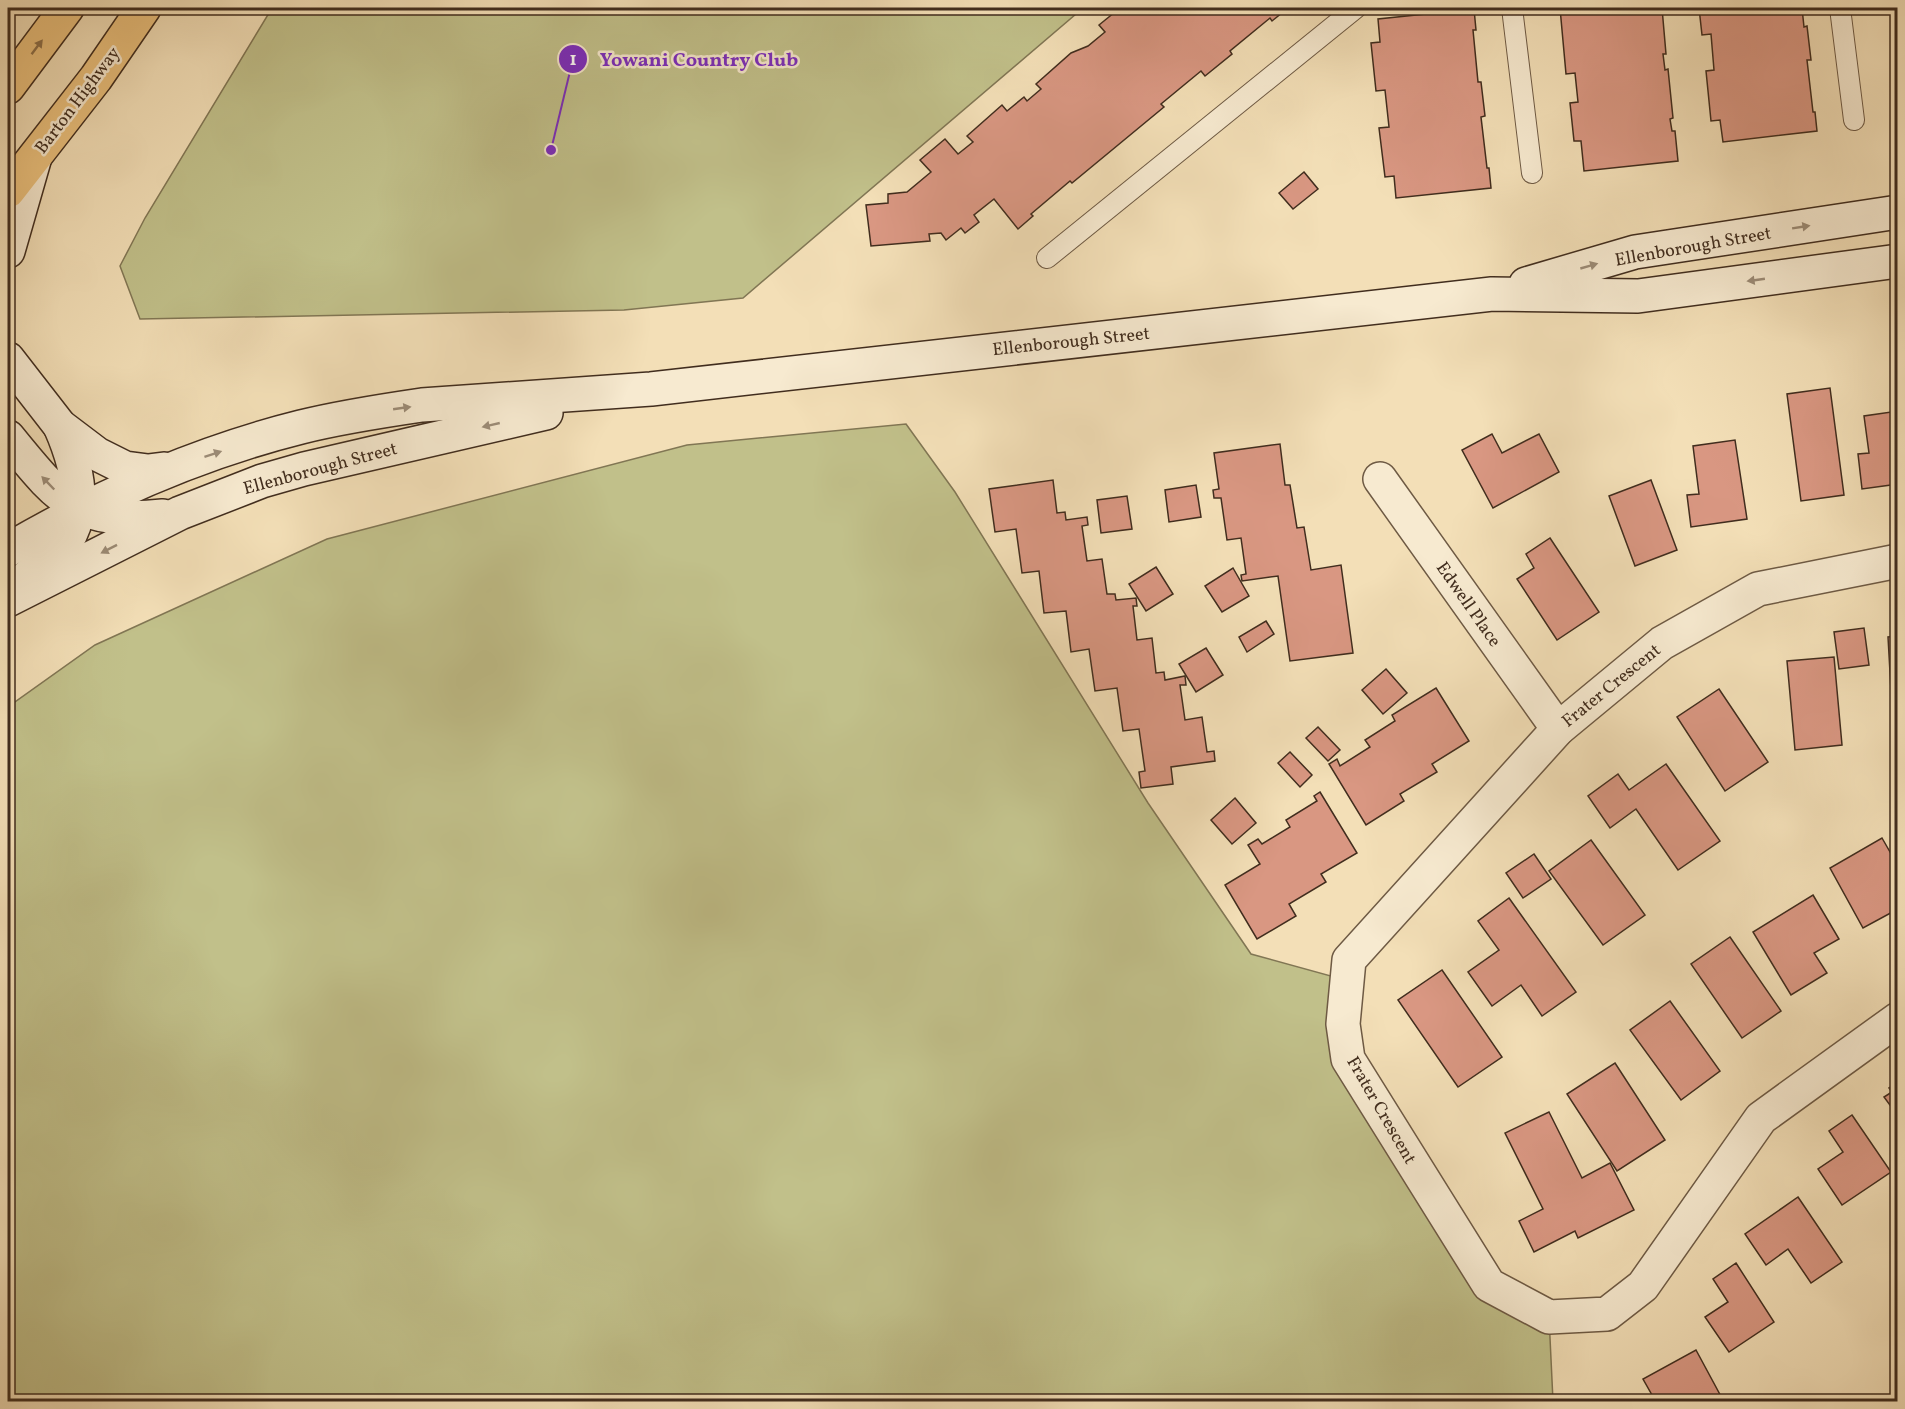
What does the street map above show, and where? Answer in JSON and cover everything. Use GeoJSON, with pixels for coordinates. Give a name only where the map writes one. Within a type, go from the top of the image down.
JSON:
{"type":"FeatureCollection","features":[{"type":"Feature","properties":{"kind":"highway"},"geometry":{"type":"LineString","coordinates":[[8,87],[67,8]]}},
{"type":"Feature","properties":{"kind":"highway","name":"Barton Highway"},"geometry":{"type":"LineString","coordinates":[[8,191],[96,78],[144,8]]}},
{"type":"Feature","properties":{"kind":"main road"},"geometry":{"type":"LineString","coordinates":[[8,251],[35,157]]}},
{"type":"Feature","properties":{"kind":"main road","name":"Ellenborough Street"},"geometry":{"type":"LineString","coordinates":[[1492,294],[1635,252],[1898,212]]}},
{"type":"Feature","properties":{"kind":"main road","name":"Ellenborough Street"},"geometry":{"type":"LineString","coordinates":[[8,550],[78,509],[176,466],[301,427],[388,410],[422,405],[651,389],[1492,294],[1638,296],[1898,261]]}},
{"type":"Feature","properties":{"kind":"main road","name":"Ellenborough Street"},"geometry":{"type":"LineString","coordinates":[[10,360],[60,426],[97,454],[125,468],[148,471],[176,466]]}},
{"type":"Feature","properties":{"kind":"main road","name":"Ellenborough Street"},"geometry":{"type":"LineString","coordinates":[[8,600],[180,513],[262,482],[304,469],[651,389]]}},
{"type":"Feature","properties":{"kind":"main road","name":"Ellenborough Street"},"geometry":{"type":"LineString","coordinates":[[8,591],[60,550],[69,537],[78,509],[74,466],[60,426]]}},
{"type":"Feature","properties":{"kind":"main road"},"geometry":{"type":"LineString","coordinates":[[8,437],[54,490],[78,509],[117,518],[150,518],[180,513]]}},
{"type":"Feature","properties":{"kind":"main road"},"geometry":{"type":"LineString","coordinates":[[8,458],[8,475]]}},
{"type":"Feature","properties":{"kind":"main road","name":"Edwell Place"},"geometry":{"type":"LineString","coordinates":[[1380,479],[1558,729]]}},
{"type":"Feature","properties":{"kind":"main road","name":"Frater Crescent"},"geometry":{"type":"LineString","coordinates":[[1898,561],[1758,589],[1662,643],[1558,729],[1349,960],[1343,1024],[1348,1059],[1489,1286],[1549,1317],[1606,1314],[1643,1286],[1761,1118],[1898,1019]]}},
{"type":"Feature","properties":{"kind":"lane"},"geometry":{"type":"LineString","coordinates":[[1047,258],[1356,8]]}},
{"type":"Feature","properties":{"kind":"lane"},"geometry":{"type":"LineString","coordinates":[[1512,8],[1532,172]]}},
{"type":"Feature","properties":{"kind":"lane"},"geometry":{"type":"LineString","coordinates":[[1840,8],[1854,120]]}},
{"type":"Feature","properties":{"kind":"shaded area"},"geometry":{"type":"Polygon","coordinates":[[[272,8],[1083,8],[743,298],[624,310],[140,319],[120,266],[145,218],[272,8]]]}},
{"type":"Feature","properties":{"kind":"shaded area"},"geometry":{"type":"Polygon","coordinates":[[[906,424],[955,492],[1148,803],[1251,954],[1331,976],[1348,1059],[1489,1285],[1549,1317],[1553,1401],[8,1401],[8,707],[95,645],[327,539],[687,445],[906,424]]]}},
{"type":"Feature","properties":{"kind":"building"},"geometry":{"type":"Polygon","coordinates":[[[1120,8],[1288,8],[1272,21],[1270,18],[1230,51],[1232,54],[1205,76],[1201,71],[1161,104],[1164,107],[1072,183],[1070,181],[1031,214],[1033,216],[1018,229],[994,199],[974,215],[979,222],[965,233],[961,228],[946,240],[941,233],[929,234],[930,241],[871,246],[866,205],[888,203],[888,194],[907,192],[931,172],[920,160],[945,139],[958,154],[973,142],[967,136],[1002,105],[1007,111],[1024,97],[1027,101],[1041,89],[1036,84],[1071,53],[1088,46],[1105,32],[1099,25],[1120,8]]]}},
{"type":"Feature","properties":{"kind":"building"},"geometry":{"type":"Polygon","coordinates":[[[1560,8],[1662,8],[1666,54],[1663,54],[1665,70],[1668,69],[1673,118],[1670,119],[1672,131],[1675,131],[1678,161],[1584,171],[1581,141],[1574,141],[1570,103],[1578,102],[1575,73],[1566,74],[1560,8]]]}},
{"type":"Feature","properties":{"kind":"building"},"geometry":{"type":"Polygon","coordinates":[[[1699,8],[1802,8],[1804,27],[1807,26],[1811,60],[1807,60],[1817,131],[1723,142],[1720,120],[1711,121],[1706,71],[1714,70],[1711,34],[1702,35],[1699,8]]]}},
{"type":"Feature","properties":{"kind":"building"},"geometry":{"type":"Polygon","coordinates":[[[1892,8],[1898,8],[1898,32],[1894,32],[1892,8]]]}},
{"type":"Feature","properties":{"kind":"building"},"geometry":{"type":"Polygon","coordinates":[[[1474,9],[1476,30],[1473,30],[1478,82],[1481,82],[1485,116],[1481,117],[1491,188],[1396,198],[1394,176],[1385,177],[1379,128],[1389,127],[1385,90],[1376,91],[1371,43],[1380,42],[1378,19],[1474,9]]]}},
{"type":"Feature","properties":{"kind":"building"},"geometry":{"type":"Polygon","coordinates":[[[1304,172],[1318,189],[1293,209],[1279,193],[1304,172]]]}},
{"type":"Feature","properties":{"kind":"building"},"geometry":{"type":"Polygon","coordinates":[[[1830,388],[1844,495],[1801,501],[1787,394],[1830,388]]]}},
{"type":"Feature","properties":{"kind":"building"},"geometry":{"type":"Polygon","coordinates":[[[1898,411],[1898,484],[1862,489],[1858,454],[1869,453],[1864,416],[1898,411]]]}},
{"type":"Feature","properties":{"kind":"building"},"geometry":{"type":"Polygon","coordinates":[[[1492,434],[1502,453],[1539,434],[1559,472],[1493,508],[1462,450],[1492,434]]]}},
{"type":"Feature","properties":{"kind":"building"},"geometry":{"type":"Polygon","coordinates":[[[1735,440],[1747,519],[1691,527],[1687,495],[1699,494],[1693,446],[1735,440]]]}},
{"type":"Feature","properties":{"kind":"building"},"geometry":{"type":"Polygon","coordinates":[[[1280,444],[1285,485],[1290,485],[1297,528],[1304,527],[1311,570],[1341,565],[1353,653],[1290,661],[1278,576],[1242,581],[1241,575],[1246,574],[1241,538],[1227,540],[1221,498],[1214,498],[1213,490],[1219,489],[1214,453],[1280,444]]]}},
{"type":"Feature","properties":{"kind":"building"},"geometry":{"type":"Polygon","coordinates":[[[1053,480],[1057,513],[1065,512],[1066,520],[1087,517],[1088,525],[1082,526],[1087,561],[1102,559],[1107,594],[1115,594],[1116,600],[1136,598],[1137,606],[1133,606],[1137,640],[1152,638],[1156,673],[1164,672],[1165,680],[1185,676],[1186,685],[1180,685],[1185,720],[1202,717],[1207,752],[1214,751],[1215,761],[1171,767],[1173,784],[1141,788],[1139,772],[1145,771],[1139,729],[1123,731],[1117,688],[1095,691],[1089,649],[1071,652],[1066,611],[1044,613],[1039,571],[1022,573],[1016,529],[995,532],[989,489],[1053,480]]]}},
{"type":"Feature","properties":{"kind":"building"},"geometry":{"type":"Polygon","coordinates":[[[1651,480],[1677,550],[1635,566],[1609,496],[1651,480]]]}},
{"type":"Feature","properties":{"kind":"building"},"geometry":{"type":"Polygon","coordinates":[[[1196,485],[1201,517],[1169,522],[1165,490],[1196,485]]]}},
{"type":"Feature","properties":{"kind":"building"},"geometry":{"type":"Polygon","coordinates":[[[1127,496],[1132,529],[1101,533],[1097,500],[1127,496]]]}},
{"type":"Feature","properties":{"kind":"building"},"geometry":{"type":"Polygon","coordinates":[[[1550,538],[1599,612],[1557,640],[1517,579],[1534,568],[1526,554],[1550,538]]]}},
{"type":"Feature","properties":{"kind":"building"},"geometry":{"type":"Polygon","coordinates":[[[1156,567],[1173,594],[1146,611],[1129,584],[1156,567]]]}},
{"type":"Feature","properties":{"kind":"building"},"geometry":{"type":"Polygon","coordinates":[[[1233,568],[1249,596],[1222,612],[1205,586],[1233,568]]]}},
{"type":"Feature","properties":{"kind":"building"},"geometry":{"type":"Polygon","coordinates":[[[1266,621],[1274,634],[1247,652],[1239,637],[1266,621]]]}},
{"type":"Feature","properties":{"kind":"building"},"geometry":{"type":"Polygon","coordinates":[[[1864,628],[1869,665],[1839,669],[1834,632],[1864,628]]]}},
{"type":"Feature","properties":{"kind":"building"},"geometry":{"type":"Polygon","coordinates":[[[1898,636],[1898,726],[1893,726],[1888,637],[1898,636]]]}},
{"type":"Feature","properties":{"kind":"building"},"geometry":{"type":"Polygon","coordinates":[[[1206,648],[1223,675],[1196,692],[1179,664],[1206,648]]]}},
{"type":"Feature","properties":{"kind":"building"},"geometry":{"type":"Polygon","coordinates":[[[1834,657],[1842,745],[1795,750],[1787,661],[1834,657]]]}},
{"type":"Feature","properties":{"kind":"building"},"geometry":{"type":"Polygon","coordinates":[[[1386,669],[1407,693],[1383,714],[1362,690],[1386,669]]]}},
{"type":"Feature","properties":{"kind":"building"},"geometry":{"type":"Polygon","coordinates":[[[1436,688],[1469,741],[1432,764],[1437,772],[1400,794],[1404,801],[1366,825],[1329,764],[1337,759],[1340,766],[1370,747],[1365,740],[1395,721],[1392,715],[1436,688]]]}},
{"type":"Feature","properties":{"kind":"building"},"geometry":{"type":"Polygon","coordinates":[[[1719,689],[1768,762],[1725,791],[1677,717],[1719,689]]]}},
{"type":"Feature","properties":{"kind":"building"},"geometry":{"type":"Polygon","coordinates":[[[1318,727],[1340,750],[1328,761],[1306,738],[1318,727]]]}},
{"type":"Feature","properties":{"kind":"building"},"geometry":{"type":"Polygon","coordinates":[[[1290,752],[1312,775],[1300,787],[1278,763],[1290,752]]]}},
{"type":"Feature","properties":{"kind":"building"},"geometry":{"type":"Polygon","coordinates":[[[1666,764],[1720,841],[1678,870],[1636,809],[1610,828],[1588,796],[1618,774],[1629,790],[1666,764]]]}},
{"type":"Feature","properties":{"kind":"building"},"geometry":{"type":"Polygon","coordinates":[[[1320,792],[1357,853],[1321,874],[1326,882],[1289,904],[1296,916],[1257,939],[1225,885],[1260,864],[1248,845],[1258,839],[1262,844],[1290,827],[1286,820],[1317,801],[1314,796],[1320,792]]]}},
{"type":"Feature","properties":{"kind":"building"},"geometry":{"type":"Polygon","coordinates":[[[1235,798],[1256,823],[1232,844],[1211,820],[1235,798]]]}},
{"type":"Feature","properties":{"kind":"building"},"geometry":{"type":"Polygon","coordinates":[[[1882,838],[1898,866],[1898,909],[1863,928],[1830,868],[1882,838]]]}},
{"type":"Feature","properties":{"kind":"building"},"geometry":{"type":"Polygon","coordinates":[[[1591,840],[1645,915],[1603,945],[1549,871],[1591,840]]]}},
{"type":"Feature","properties":{"kind":"building"},"geometry":{"type":"Polygon","coordinates":[[[1534,854],[1551,879],[1523,898],[1506,873],[1534,854]]]}},
{"type":"Feature","properties":{"kind":"building"},"geometry":{"type":"Polygon","coordinates":[[[1813,895],[1839,939],[1814,953],[1827,973],[1791,995],[1753,932],[1813,895]]]}},
{"type":"Feature","properties":{"kind":"building"},"geometry":{"type":"Polygon","coordinates":[[[1509,898],[1576,992],[1542,1016],[1521,985],[1492,1006],[1468,972],[1499,950],[1478,921],[1509,898]]]}},
{"type":"Feature","properties":{"kind":"building"},"geometry":{"type":"Polygon","coordinates":[[[1730,937],[1781,1011],[1742,1038],[1691,964],[1730,937]]]}},
{"type":"Feature","properties":{"kind":"building"},"geometry":{"type":"Polygon","coordinates":[[[1442,970],[1502,1057],[1458,1087],[1398,1000],[1442,970]]]}},
{"type":"Feature","properties":{"kind":"building"},"geometry":{"type":"Polygon","coordinates":[[[1670,1001],[1720,1071],[1681,1100],[1630,1030],[1670,1001]]]}},
{"type":"Feature","properties":{"kind":"building"},"geometry":{"type":"Polygon","coordinates":[[[1615,1063],[1665,1140],[1617,1171],[1567,1094],[1615,1063]]]}},
{"type":"Feature","properties":{"kind":"building"},"geometry":{"type":"Polygon","coordinates":[[[1898,1082],[1898,1116],[1884,1097],[1892,1092],[1889,1088],[1898,1082]]]}},
{"type":"Feature","properties":{"kind":"building"},"geometry":{"type":"Polygon","coordinates":[[[1549,1112],[1582,1178],[1610,1163],[1634,1210],[1578,1238],[1575,1231],[1534,1252],[1519,1221],[1543,1209],[1505,1133],[1549,1112]]]}},
{"type":"Feature","properties":{"kind":"building"},"geometry":{"type":"Polygon","coordinates":[[[1852,1115],[1891,1172],[1842,1205],[1818,1169],[1843,1152],[1829,1131],[1852,1115]]]}},
{"type":"Feature","properties":{"kind":"building"},"geometry":{"type":"Polygon","coordinates":[[[1798,1197],[1842,1262],[1811,1283],[1788,1249],[1766,1265],[1745,1234],[1798,1197]]]}},
{"type":"Feature","properties":{"kind":"building"},"geometry":{"type":"Polygon","coordinates":[[[1736,1263],[1774,1322],[1729,1352],[1705,1317],[1728,1302],[1713,1279],[1736,1263]]]}},
{"type":"Feature","properties":{"kind":"building"},"geometry":{"type":"Polygon","coordinates":[[[1696,1350],[1724,1402],[1680,1402],[1679,1399],[1673,1402],[1656,1402],[1643,1379],[1696,1350]]]}},
{"type":"Feature","properties":{"kind":"place","name":"Yowani Country Club"},"geometry":{"type":"Point","coordinates":[551,150]}}]}
